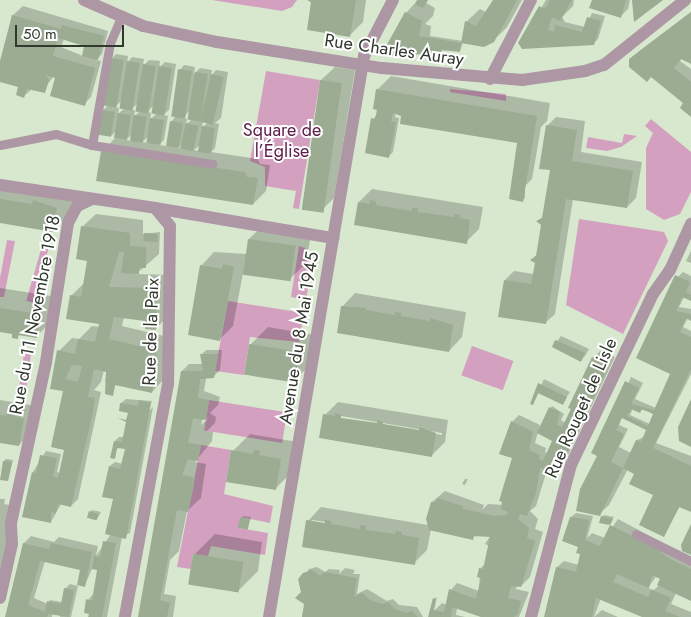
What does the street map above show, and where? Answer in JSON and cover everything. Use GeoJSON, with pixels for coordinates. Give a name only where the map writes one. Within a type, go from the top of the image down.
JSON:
{"type":"FeatureCollection","features":[{"type":"Feature","properties":{"kind":"street","name":"Rue Charles Auray"},"geometry":{"type":"LineString","coordinates":[[84,0],[143,26],[217,42],[362,65],[490,79],[522,80],[585,71],[604,65],[684,0]]}},
{"type":"Feature","properties":{"kind":"street","name":"Avenue du 8 Mai 1945"},"geometry":{"type":"LineString","coordinates":[[270,617],[362,65],[369,45],[394,0]]}},
{"type":"Feature","properties":{"kind":"street"},"geometry":{"type":"LineString","coordinates":[[490,79],[531,0]]}},
{"type":"Feature","properties":{"kind":"street"},"geometry":{"type":"LineString","coordinates":[[0,185],[155,208],[333,238]]}},
{"type":"Feature","properties":{"kind":"street","name":"Rue du 11 Novembre 1918"},"geometry":{"type":"LineString","coordinates":[[0,598],[12,544],[11,522],[46,362],[68,222],[81,202],[94,199]]}},
{"type":"Feature","properties":{"kind":"street","name":"Rue de la Paix"},"geometry":{"type":"LineString","coordinates":[[125,617],[168,384],[171,236],[168,221],[155,208]]}},
{"type":"Feature","properties":{"kind":"street","name":"Rue Rouget de Lisle"},"geometry":{"type":"LineString","coordinates":[[531,617],[570,465],[653,294],[670,270],[691,224]]}},
{"type":"Feature","properties":{"kind":"lane"},"geometry":{"type":"LineString","coordinates":[[92,145],[110,43],[121,17]]}},
{"type":"Feature","properties":{"kind":"lane"},"geometry":{"type":"LineString","coordinates":[[0,144],[56,134],[92,145],[213,164]]}},
{"type":"Feature","properties":{"kind":"lane"},"geometry":{"type":"LineString","coordinates":[[636,534],[691,561]]}},
{"type":"Feature","properties":{"kind":"green space"},"geometry":{"type":"Polygon","coordinates":[[[212,0],[297,0],[292,7],[282,11],[212,0]]]}},
{"type":"Feature","properties":{"kind":"green space","name":"Square de l’Église"},"geometry":{"type":"Polygon","coordinates":[[[266,71],[320,80],[299,209],[293,208],[296,191],[265,186],[265,167],[250,161],[266,71]]]}},
{"type":"Feature","properties":{"kind":"green space"},"geometry":{"type":"Polygon","coordinates":[[[450,89],[506,94],[506,101],[450,92],[450,89]]]}},
{"type":"Feature","properties":{"kind":"green space"},"geometry":{"type":"Polygon","coordinates":[[[651,119],[691,152],[691,192],[680,214],[664,220],[646,209],[646,148],[653,133],[645,126],[651,119]]]}},
{"type":"Feature","properties":{"kind":"green space"},"geometry":{"type":"Polygon","coordinates":[[[624,134],[637,136],[621,147],[607,151],[586,148],[588,137],[622,143],[624,134]]]}},
{"type":"Feature","properties":{"kind":"green space"},"geometry":{"type":"Polygon","coordinates":[[[579,219],[664,232],[668,241],[623,334],[566,305],[579,219]]]}},
{"type":"Feature","properties":{"kind":"green space"},"geometry":{"type":"Polygon","coordinates":[[[7,240],[15,241],[4,297],[0,297],[0,278],[7,240]]]}},
{"type":"Feature","properties":{"kind":"green space"},"geometry":{"type":"Polygon","coordinates":[[[42,246],[49,248],[33,303],[26,301],[42,246]]]}},
{"type":"Feature","properties":{"kind":"green space"},"geometry":{"type":"Polygon","coordinates":[[[299,246],[305,248],[313,259],[306,300],[291,297],[299,246]]]}},
{"type":"Feature","properties":{"kind":"green space"},"geometry":{"type":"Polygon","coordinates":[[[228,301],[304,313],[299,342],[250,337],[244,375],[215,371],[228,301]]]}},
{"type":"Feature","properties":{"kind":"green space"},"geometry":{"type":"Polygon","coordinates":[[[472,346],[513,361],[503,390],[461,375],[472,346]]]}},
{"type":"Feature","properties":{"kind":"green space"},"geometry":{"type":"Polygon","coordinates":[[[24,353],[31,354],[23,410],[16,409],[24,353]]]}},
{"type":"Feature","properties":{"kind":"green space"},"geometry":{"type":"Polygon","coordinates":[[[209,400],[287,412],[282,443],[204,431],[209,400]]]}},
{"type":"Feature","properties":{"kind":"green space"},"geometry":{"type":"Polygon","coordinates":[[[201,445],[231,450],[224,494],[273,506],[270,523],[240,517],[239,528],[268,533],[265,555],[211,546],[208,556],[193,554],[191,569],[177,567],[201,445]]]}},
{"type":"Feature","properties":{"kind":"building"},"geometry":{"type":"Polygon","coordinates":[[[307,0],[356,0],[350,37],[307,30],[311,2],[307,0]]]}},
{"type":"Feature","properties":{"kind":"building"},"geometry":{"type":"Polygon","coordinates":[[[417,0],[428,0],[423,8],[415,4],[417,0]]]}},
{"type":"Feature","properties":{"kind":"building"},"geometry":{"type":"Polygon","coordinates":[[[493,0],[517,0],[494,42],[484,47],[461,43],[465,21],[476,26],[493,0]]]}},
{"type":"Feature","properties":{"kind":"building"},"geometry":{"type":"Polygon","coordinates":[[[550,0],[572,0],[560,21],[552,17],[548,30],[554,32],[555,25],[582,32],[587,17],[601,21],[594,45],[522,49],[518,43],[539,6],[545,9],[550,0]]]}},
{"type":"Feature","properties":{"kind":"building"},"geometry":{"type":"Polygon","coordinates":[[[592,0],[626,0],[621,18],[589,8],[592,0]]]}},
{"type":"Feature","properties":{"kind":"building"},"geometry":{"type":"Polygon","coordinates":[[[632,0],[663,0],[634,22],[632,0]]]}},
{"type":"Feature","properties":{"kind":"building"},"geometry":{"type":"Polygon","coordinates":[[[405,12],[422,21],[419,36],[461,43],[460,52],[442,50],[441,53],[390,56],[385,48],[405,12]]]}},
{"type":"Feature","properties":{"kind":"building"},"geometry":{"type":"Polygon","coordinates":[[[691,12],[691,64],[681,59],[674,68],[691,82],[691,117],[680,108],[683,103],[651,77],[647,82],[629,67],[629,59],[691,12]]]}},
{"type":"Feature","properties":{"kind":"building"},"geometry":{"type":"Polygon","coordinates":[[[12,15],[61,29],[62,25],[104,36],[98,60],[82,56],[84,46],[58,38],[53,56],[95,68],[85,106],[50,96],[55,78],[46,75],[49,80],[45,93],[27,89],[24,98],[16,95],[18,87],[0,82],[0,61],[12,15]]]}},
{"type":"Feature","properties":{"kind":"building"},"geometry":{"type":"Polygon","coordinates":[[[111,58],[124,60],[116,107],[103,105],[111,58]]]}},
{"type":"Feature","properties":{"kind":"building"},"geometry":{"type":"Polygon","coordinates":[[[127,61],[140,63],[132,110],[119,108],[127,61]]]}},
{"type":"Feature","properties":{"kind":"building"},"geometry":{"type":"Polygon","coordinates":[[[143,64],[156,66],[148,113],[135,111],[143,64]]]}},
{"type":"Feature","properties":{"kind":"building"},"geometry":{"type":"Polygon","coordinates":[[[159,66],[172,68],[164,115],[151,113],[159,66]]]}},
{"type":"Feature","properties":{"kind":"building"},"geometry":{"type":"Polygon","coordinates":[[[178,69],[192,71],[185,118],[171,117],[178,69]]]}},
{"type":"Feature","properties":{"kind":"building"},"geometry":{"type":"Polygon","coordinates":[[[195,72],[208,74],[200,121],[187,119],[195,72]]]}},
{"type":"Feature","properties":{"kind":"building"},"geometry":{"type":"Polygon","coordinates":[[[211,74],[224,77],[213,125],[200,122],[211,74]]]}},
{"type":"Feature","properties":{"kind":"building"},"geometry":{"type":"Polygon","coordinates":[[[320,80],[342,83],[324,213],[302,210],[320,80]]]}},
{"type":"Feature","properties":{"kind":"building"},"geometry":{"type":"Polygon","coordinates":[[[376,89],[537,116],[523,202],[509,199],[517,143],[400,124],[401,116],[393,113],[391,122],[396,122],[389,158],[365,153],[371,118],[375,119],[377,110],[373,109],[376,89]]]}},
{"type":"Feature","properties":{"kind":"building"},"geometry":{"type":"Polygon","coordinates":[[[102,110],[115,112],[111,137],[98,135],[102,110]]]}},
{"type":"Feature","properties":{"kind":"building"},"geometry":{"type":"Polygon","coordinates":[[[118,113],[131,115],[127,140],[114,138],[118,113]]]}},
{"type":"Feature","properties":{"kind":"building"},"geometry":{"type":"Polygon","coordinates":[[[134,115],[147,117],[143,143],[130,141],[134,115]]]}},
{"type":"Feature","properties":{"kind":"building"},"geometry":{"type":"Polygon","coordinates":[[[150,118],[164,120],[160,145],[147,143],[150,118]]]}},
{"type":"Feature","properties":{"kind":"building"},"geometry":{"type":"Polygon","coordinates":[[[170,121],[183,123],[179,148],[166,146],[170,121]]]}},
{"type":"Feature","properties":{"kind":"building"},"geometry":{"type":"Polygon","coordinates":[[[186,123],[199,126],[193,151],[180,148],[186,123]]]}},
{"type":"Feature","properties":{"kind":"building"},"geometry":{"type":"Polygon","coordinates":[[[546,125],[577,130],[572,161],[633,171],[627,208],[566,199],[546,324],[498,317],[504,280],[531,284],[535,263],[530,260],[536,256],[541,225],[536,221],[542,218],[550,170],[539,169],[546,125]]]}},
{"type":"Feature","properties":{"kind":"building"},"geometry":{"type":"Polygon","coordinates":[[[202,126],[215,128],[211,154],[198,152],[202,126]]]}},
{"type":"Feature","properties":{"kind":"building"},"geometry":{"type":"Polygon","coordinates":[[[101,151],[245,172],[247,177],[258,178],[253,205],[96,181],[101,151]]]}},
{"type":"Feature","properties":{"kind":"building"},"geometry":{"type":"Polygon","coordinates":[[[0,199],[32,204],[33,200],[57,208],[53,232],[0,223],[0,199]]]}},
{"type":"Feature","properties":{"kind":"building"},"geometry":{"type":"Polygon","coordinates":[[[370,200],[376,202],[376,205],[412,211],[412,208],[418,208],[418,212],[454,217],[454,214],[460,215],[459,218],[470,220],[467,244],[354,225],[358,202],[370,204],[370,200]]]}},
{"type":"Feature","properties":{"kind":"building"},"geometry":{"type":"Polygon","coordinates":[[[81,226],[130,233],[130,246],[146,247],[146,268],[139,268],[139,274],[121,273],[124,252],[119,252],[109,287],[157,288],[156,330],[145,329],[145,321],[114,317],[109,339],[156,350],[155,379],[152,393],[115,385],[113,396],[105,394],[106,372],[94,369],[88,397],[95,398],[93,412],[71,507],[58,504],[56,513],[51,512],[51,523],[22,517],[32,472],[36,473],[40,455],[57,458],[53,476],[58,478],[64,450],[51,447],[63,391],[50,389],[57,350],[75,354],[78,339],[95,342],[99,324],[66,319],[70,295],[81,297],[87,261],[76,259],[81,226]],[[72,365],[65,379],[78,382],[82,366],[72,365]]]}},
{"type":"Feature","properties":{"kind":"building"},"geometry":{"type":"Polygon","coordinates":[[[144,233],[158,234],[157,242],[143,241],[144,233]]]}},
{"type":"Feature","properties":{"kind":"building"},"geometry":{"type":"Polygon","coordinates":[[[248,239],[296,246],[291,281],[243,275],[248,239]]]}},
{"type":"Feature","properties":{"kind":"building"},"geometry":{"type":"Polygon","coordinates":[[[223,264],[234,267],[220,341],[188,335],[200,265],[222,269],[223,264]]]}},
{"type":"Feature","properties":{"kind":"building"},"geometry":{"type":"Polygon","coordinates":[[[675,275],[690,282],[686,292],[691,295],[691,301],[682,297],[676,311],[691,314],[691,321],[686,318],[680,332],[691,337],[691,369],[653,448],[691,466],[691,512],[679,507],[664,537],[639,525],[653,495],[629,484],[634,474],[623,468],[600,516],[576,511],[580,489],[597,456],[591,453],[625,381],[639,388],[631,404],[654,410],[670,374],[636,358],[675,275]],[[631,409],[627,416],[648,426],[653,414],[642,409],[640,413],[631,409]],[[622,418],[616,430],[624,434],[611,462],[623,468],[636,440],[641,442],[646,430],[622,418]]]}},
{"type":"Feature","properties":{"kind":"building"},"geometry":{"type":"Polygon","coordinates":[[[341,306],[366,308],[366,310],[395,315],[395,312],[401,313],[401,316],[430,321],[430,318],[453,325],[449,352],[337,333],[341,306]]]}},
{"type":"Feature","properties":{"kind":"building"},"geometry":{"type":"Polygon","coordinates":[[[0,308],[40,314],[37,338],[18,335],[18,339],[12,338],[12,334],[0,332],[0,308]]]}},
{"type":"Feature","properties":{"kind":"building"},"geometry":{"type":"Polygon","coordinates":[[[555,340],[585,353],[581,362],[552,347],[555,340]]]}},
{"type":"Feature","properties":{"kind":"building"},"geometry":{"type":"Polygon","coordinates":[[[249,344],[299,352],[295,383],[244,375],[249,344]]]}},
{"type":"Feature","properties":{"kind":"building"},"geometry":{"type":"Polygon","coordinates":[[[200,354],[218,354],[214,378],[200,379],[198,398],[209,400],[206,420],[193,418],[188,443],[201,445],[198,461],[188,459],[182,475],[193,477],[194,486],[188,512],[177,510],[160,600],[170,603],[167,617],[138,617],[181,371],[203,371],[200,354]]]}},
{"type":"Feature","properties":{"kind":"building"},"geometry":{"type":"Polygon","coordinates":[[[592,357],[609,365],[557,474],[540,468],[536,493],[527,516],[520,514],[518,519],[529,528],[527,538],[535,541],[521,587],[511,586],[508,598],[521,601],[518,614],[514,617],[481,617],[452,607],[451,617],[428,617],[433,598],[436,599],[433,610],[444,612],[449,589],[476,599],[481,578],[477,577],[479,568],[483,569],[490,537],[474,536],[473,540],[429,530],[426,519],[431,502],[436,502],[437,498],[463,506],[463,509],[495,516],[507,515],[508,512],[501,509],[502,502],[499,501],[512,458],[499,454],[511,421],[533,432],[529,450],[540,455],[539,459],[543,461],[552,441],[537,433],[549,407],[560,412],[557,425],[562,427],[571,409],[568,408],[592,357]]]}},
{"type":"Feature","properties":{"kind":"building"},"geometry":{"type":"Polygon","coordinates":[[[538,383],[567,397],[563,405],[538,393],[533,405],[530,404],[538,383]]]}},
{"type":"Feature","properties":{"kind":"building"},"geometry":{"type":"Polygon","coordinates":[[[691,399],[691,447],[679,441],[678,427],[691,399]]]}},
{"type":"Feature","properties":{"kind":"building"},"geometry":{"type":"Polygon","coordinates":[[[139,400],[151,403],[126,539],[105,534],[113,499],[102,497],[109,466],[120,469],[125,449],[117,448],[115,459],[110,458],[114,441],[122,442],[126,422],[118,418],[126,420],[128,413],[119,411],[120,403],[138,406],[139,400]]]}},
{"type":"Feature","properties":{"kind":"building"},"geometry":{"type":"Polygon","coordinates":[[[7,413],[24,419],[19,446],[0,443],[0,415],[6,416],[7,413]]]}},
{"type":"Feature","properties":{"kind":"building"},"geometry":{"type":"Polygon","coordinates":[[[335,413],[341,415],[341,418],[377,423],[377,420],[383,422],[383,424],[419,430],[419,427],[436,433],[432,457],[319,438],[323,414],[335,416],[335,413]]]}},
{"type":"Feature","properties":{"kind":"building"},"geometry":{"type":"Polygon","coordinates":[[[231,450],[253,454],[254,450],[260,451],[259,455],[281,459],[276,490],[226,482],[231,450]]]}},
{"type":"Feature","properties":{"kind":"building"},"geometry":{"type":"Polygon","coordinates":[[[3,461],[12,462],[8,481],[0,480],[3,461]]]}},
{"type":"Feature","properties":{"kind":"building"},"geometry":{"type":"Polygon","coordinates":[[[89,511],[99,514],[97,521],[87,518],[89,511]]]}},
{"type":"Feature","properties":{"kind":"building"},"geometry":{"type":"Polygon","coordinates":[[[601,516],[613,519],[610,525],[599,523],[601,516]]]}},
{"type":"Feature","properties":{"kind":"building"},"geometry":{"type":"Polygon","coordinates":[[[240,517],[250,519],[248,530],[238,528],[240,517]]]}},
{"type":"Feature","properties":{"kind":"building"},"geometry":{"type":"Polygon","coordinates":[[[570,517],[589,520],[585,540],[600,546],[610,525],[661,550],[660,552],[670,559],[691,569],[691,601],[657,585],[660,579],[652,575],[649,588],[617,574],[613,582],[648,597],[652,590],[671,598],[665,611],[680,617],[642,617],[596,598],[592,617],[544,617],[556,567],[576,572],[580,554],[576,553],[578,547],[562,541],[570,517]]]}},
{"type":"Feature","properties":{"kind":"building"},"geometry":{"type":"Polygon","coordinates":[[[306,520],[325,523],[325,520],[331,521],[331,524],[360,529],[360,525],[366,526],[366,530],[395,534],[396,531],[402,532],[402,535],[419,538],[415,565],[302,547],[306,520]]]}},
{"type":"Feature","properties":{"kind":"building"},"geometry":{"type":"Polygon","coordinates":[[[691,524],[691,555],[682,551],[681,545],[691,524]]]}},
{"type":"Feature","properties":{"kind":"building"},"geometry":{"type":"Polygon","coordinates":[[[103,541],[116,543],[102,617],[88,617],[89,614],[84,613],[86,599],[92,601],[97,570],[92,569],[94,556],[100,557],[103,541]]]}},
{"type":"Feature","properties":{"kind":"building"},"geometry":{"type":"Polygon","coordinates":[[[23,543],[49,549],[51,543],[92,552],[85,587],[77,585],[80,570],[40,561],[28,605],[45,612],[47,601],[61,604],[64,588],[74,590],[69,617],[48,614],[47,617],[5,617],[23,543]]]}},
{"type":"Feature","properties":{"kind":"building"},"geometry":{"type":"Polygon","coordinates":[[[193,554],[243,562],[239,593],[188,585],[193,554]]]}},
{"type":"Feature","properties":{"kind":"building"},"geometry":{"type":"Polygon","coordinates":[[[312,570],[320,576],[324,572],[357,578],[354,597],[362,593],[370,600],[382,604],[388,602],[395,609],[407,613],[412,611],[418,617],[302,617],[304,604],[295,598],[301,592],[298,579],[303,573],[312,570]]]}}]}
